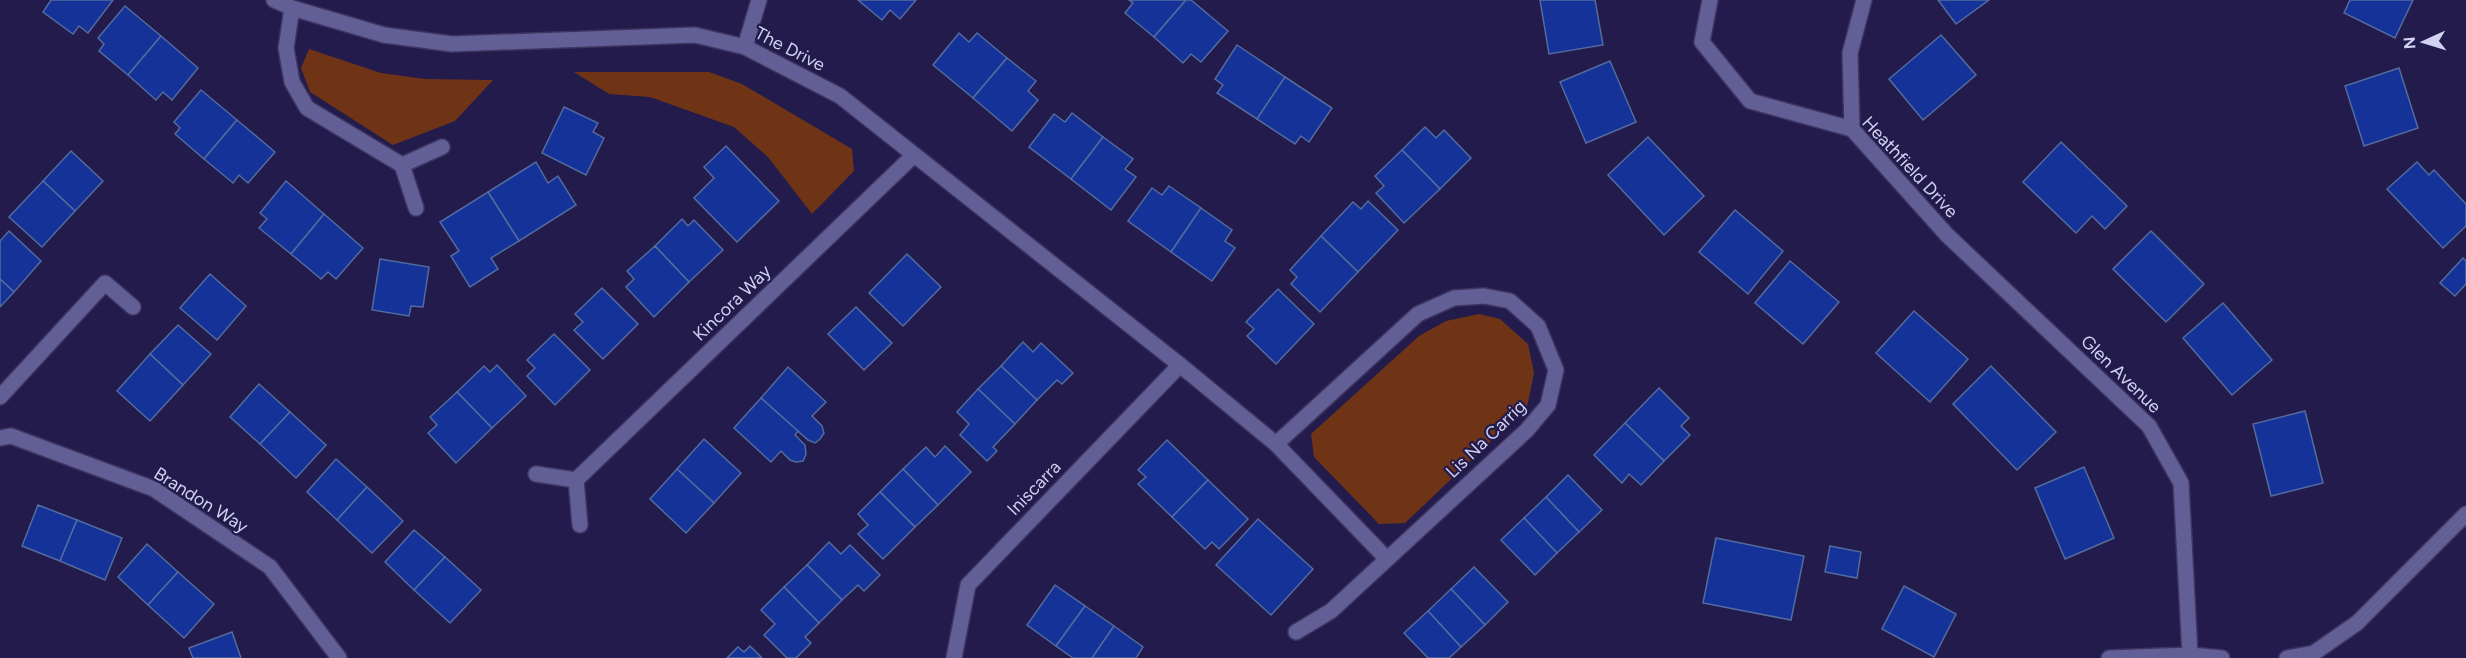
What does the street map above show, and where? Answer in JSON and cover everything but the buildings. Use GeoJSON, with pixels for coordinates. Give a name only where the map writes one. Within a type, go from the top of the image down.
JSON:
{"type":"FeatureCollection","features":[{"type":"Feature","properties":{"kind":"street","name":"The Drive"},"geometry":{"type":"LineString","coordinates":[[274,0],[292,8],[384,35],[452,44],[695,35],[745,47],[840,96],[1180,365]]}},
{"type":"Feature","properties":{"kind":"street"},"geometry":{"type":"LineString","coordinates":[[745,47],[759,0]]}},
{"type":"Feature","properties":{"kind":"street","name":"Heathfield Drive"},"geometry":{"type":"LineString","coordinates":[[1710,0],[1702,42],[1750,101],[1852,129],[1947,235]]}},
{"type":"Feature","properties":{"kind":"street"},"geometry":{"type":"LineString","coordinates":[[1852,129],[1850,53],[1864,0]]}},
{"type":"Feature","properties":{"kind":"street"},"geometry":{"type":"LineString","coordinates":[[292,8],[286,48],[292,82],[308,108],[402,165],[416,208]]}},
{"type":"Feature","properties":{"kind":"street"},"geometry":{"type":"LineString","coordinates":[[402,165],[442,147]]}},
{"type":"Feature","properties":{"kind":"street","name":"Kincora Way"},"geometry":{"type":"LineString","coordinates":[[576,480],[914,155]]}},
{"type":"Feature","properties":{"kind":"street","name":"Glen Avenue"},"geometry":{"type":"LineString","coordinates":[[1947,235],[2149,426],[2181,483],[2190,655]]}},
{"type":"Feature","properties":{"kind":"street"},"geometry":{"type":"LineString","coordinates":[[0,397],[105,283],[133,307]]}},
{"type":"Feature","properties":{"kind":"street","name":"Lis Na Carrig"},"geometry":{"type":"LineString","coordinates":[[1276,444],[1418,314],[1454,298],[1484,296],[1510,301],[1538,326],[1556,370],[1548,405],[1527,430],[1331,611],[1296,632]]}},
{"type":"Feature","properties":{"kind":"street"},"geometry":{"type":"LineString","coordinates":[[1180,365],[1276,444],[1386,559]]}},
{"type":"Feature","properties":{"kind":"street","name":"Iniscarra"},"geometry":{"type":"LineString","coordinates":[[954,658],[968,585],[1180,365]]}},
{"type":"Feature","properties":{"kind":"street","name":"Brandon Way"},"geometry":{"type":"LineString","coordinates":[[0,438],[11,436],[154,489],[270,567],[339,658]]}},
{"type":"Feature","properties":{"kind":"street"},"geometry":{"type":"LineString","coordinates":[[536,474],[576,480],[580,525]]}},
{"type":"Feature","properties":{"kind":"street"},"geometry":{"type":"LineString","coordinates":[[2288,658],[2314,653],[2357,623],[2466,514]]}},
{"type":"Feature","properties":{"kind":"street"},"geometry":{"type":"LineString","coordinates":[[2109,658],[2190,655],[2222,658]]}},
{"type":"Feature","properties":{"kind":"shaded area"},"geometry":{"type":"Polygon","coordinates":[[[309,49],[381,73],[425,79],[493,80],[455,121],[393,145],[310,92],[301,68],[309,49]]]}},
{"type":"Feature","properties":{"kind":"shaded area"},"geometry":{"type":"Polygon","coordinates":[[[574,72],[709,72],[742,84],[852,149],[854,171],[812,214],[768,157],[734,127],[650,97],[609,94],[574,72]]]}},
{"type":"Feature","properties":{"kind":"shaded area"},"geometry":{"type":"Polygon","coordinates":[[[1479,314],[1500,319],[1528,344],[1534,373],[1527,407],[1405,523],[1379,524],[1314,457],[1311,434],[1419,336],[1446,321],[1479,314]]]}}]}
